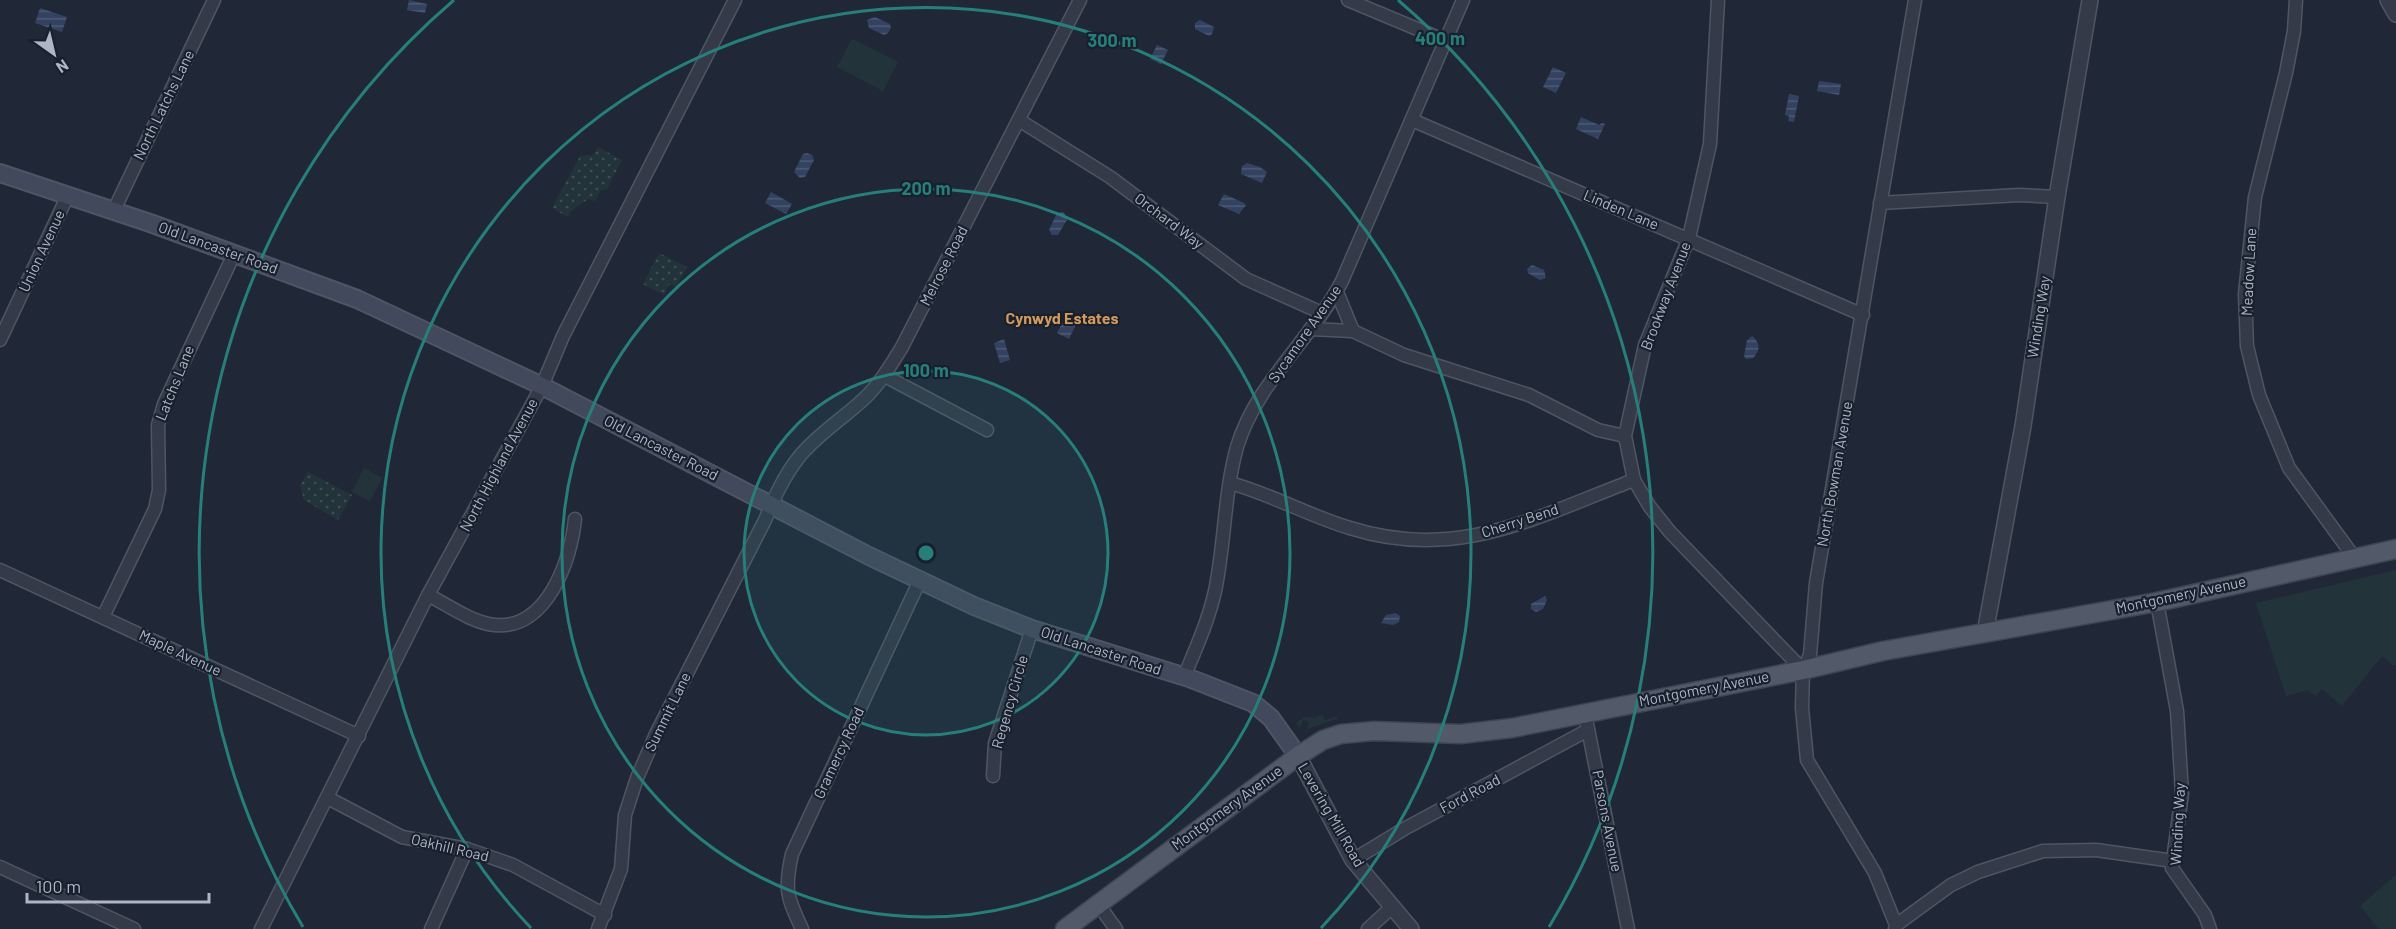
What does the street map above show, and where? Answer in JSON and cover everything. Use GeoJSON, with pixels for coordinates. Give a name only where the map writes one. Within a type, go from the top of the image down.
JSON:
{"type":"FeatureCollection","features":[{"type":"Feature","properties":{"kind":"main road","name":"Old Lancaster Road"},"geometry":{"type":"LineString","coordinates":[[0,173],[114,210],[357,299],[542,386],[771,505],[974,606],[1032,629],[1222,690],[1260,707],[1271,718],[1298,756]]}},
{"type":"Feature","properties":{"kind":"main road","name":"Montgomery Avenue"},"geometry":{"type":"LineString","coordinates":[[1065,929],[1298,756],[1323,740],[1348,733],[1374,731],[1480,733],[1587,722],[1883,651],[2157,602],[2396,549]]}},
{"type":"Feature","properties":{"kind":"street","name":"North Latchs Lane"},"geometry":{"type":"LineString","coordinates":[[114,210],[214,0]]}},
{"type":"Feature","properties":{"kind":"street","name":"North Highland Avenue"},"geometry":{"type":"LineString","coordinates":[[261,929],[428,595],[542,386],[563,336],[735,0]]}},
{"type":"Feature","properties":{"kind":"street","name":"Melrose Road"},"geometry":{"type":"LineString","coordinates":[[771,505],[774,495],[800,456],[831,425],[865,398],[885,376],[1080,0]]}},
{"type":"Feature","properties":{"kind":"street"},"geometry":{"type":"LineString","coordinates":[[1348,0],[1446,41]]}},
{"type":"Feature","properties":{"kind":"street","name":"Sycamore Avenue"},"geometry":{"type":"LineString","coordinates":[[1184,677],[1208,622],[1237,447],[1256,405],[1280,368],[1337,292],[1463,0]]}},
{"type":"Feature","properties":{"kind":"street","name":"Brookway Avenue"},"geometry":{"type":"LineString","coordinates":[[1718,0],[1710,144],[1689,239],[1645,345],[1625,436],[1634,480],[1650,507],[1670,532],[1803,670]]}},
{"type":"Feature","properties":{"kind":"street","name":"North Bowman Avenue"},"geometry":{"type":"LineString","coordinates":[[1895,927],[1875,873],[1807,760],[1802,708],[1803,670],[1810,655],[1816,584],[1915,0]]}},
{"type":"Feature","properties":{"kind":"street","name":"Winding Way"},"geometry":{"type":"LineString","coordinates":[[1985,633],[2023,426],[2057,197],[2090,0]]}},
{"type":"Feature","properties":{"kind":"street","name":"Meadow Lane"},"geometry":{"type":"LineString","coordinates":[[2296,0],[2294,31],[2286,73],[2255,196],[2245,294],[2247,346],[2259,395],[2289,468],[2354,557]]}},
{"type":"Feature","properties":{"kind":"street"},"geometry":{"type":"LineString","coordinates":[[2388,0],[2396,14]]}},
{"type":"Feature","properties":{"kind":"street","name":"Orchard Way"},"geometry":{"type":"LineString","coordinates":[[1019,120],[1110,177],[1246,279],[1322,313]]}},
{"type":"Feature","properties":{"kind":"street","name":"Linden Lane"},"geometry":{"type":"LineString","coordinates":[[1412,120],[1863,315]]}},
{"type":"Feature","properties":{"kind":"street","name":"Union Avenue"},"geometry":{"type":"LineString","coordinates":[[0,340],[68,195]]}},
{"type":"Feature","properties":{"kind":"street"},"geometry":{"type":"LineString","coordinates":[[1880,203],[2019,195],[2057,197]]}},
{"type":"Feature","properties":{"kind":"street","name":"Latchs Lane"},"geometry":{"type":"LineString","coordinates":[[104,617],[155,508],[159,490],[158,425],[164,404],[234,254]]}},
{"type":"Feature","properties":{"kind":"street"},"geometry":{"type":"LineString","coordinates":[[1337,292],[1353,331]]}},
{"type":"Feature","properties":{"kind":"street"},"geometry":{"type":"LineString","coordinates":[[1310,329],[1353,331],[1404,355],[1529,395],[1598,430],[1625,436]]}},
{"type":"Feature","properties":{"kind":"street"},"geometry":{"type":"LineString","coordinates":[[885,376],[987,430]]}},
{"type":"Feature","properties":{"kind":"street","name":"Cherry Bend"},"geometry":{"type":"LineString","coordinates":[[1230,483],[1348,528],[1375,535],[1416,541],[1466,538],[1507,529],[1634,480]]}},
{"type":"Feature","properties":{"kind":"street","name":"Summit Lane"},"geometry":{"type":"LineString","coordinates":[[598,929],[621,869],[625,815],[637,778],[656,734],[771,505]]}},
{"type":"Feature","properties":{"kind":"street"},"geometry":{"type":"LineString","coordinates":[[428,595],[488,624],[509,624],[526,618],[538,610],[549,596],[569,550],[575,519]]}},
{"type":"Feature","properties":{"kind":"street","name":"Maple Avenue"},"geometry":{"type":"LineString","coordinates":[[0,570],[359,736]]}},
{"type":"Feature","properties":{"kind":"street","name":"Gramercy Road"},"geometry":{"type":"LineString","coordinates":[[802,929],[787,896],[787,877],[792,854],[920,580]]}},
{"type":"Feature","properties":{"kind":"street","name":"Winding Way"},"geometry":{"type":"LineString","coordinates":[[2157,602],[2178,723],[2182,793],[2172,868],[2205,915],[2211,929]]}},
{"type":"Feature","properties":{"kind":"street","name":"Regency Circle"},"geometry":{"type":"LineString","coordinates":[[993,776],[995,743],[1032,629]]}},
{"type":"Feature","properties":{"kind":"street","name":"Ford Road"},"geometry":{"type":"LineString","coordinates":[[1353,860],[1587,722]]}},
{"type":"Feature","properties":{"kind":"street","name":"Parsons Avenue"},"geometry":{"type":"LineString","coordinates":[[1587,722],[1628,929]]}},
{"type":"Feature","properties":{"kind":"street","name":"Levering Mill Road"},"geometry":{"type":"LineString","coordinates":[[1298,756],[1353,860],[1410,929]]}},
{"type":"Feature","properties":{"kind":"street","name":"Oakhill Road"},"geometry":{"type":"LineString","coordinates":[[328,798],[402,837],[467,849],[504,861],[538,876],[604,915]]}},
{"type":"Feature","properties":{"kind":"street"},"geometry":{"type":"LineString","coordinates":[[431,929],[467,849]]}},
{"type":"Feature","properties":{"kind":"street"},"geometry":{"type":"LineString","coordinates":[[1895,927],[1951,885],[1978,872],[2043,851],[2096,850],[2173,861]]}},
{"type":"Feature","properties":{"kind":"street"},"geometry":{"type":"LineString","coordinates":[[0,867],[134,929]]}},
{"type":"Feature","properties":{"kind":"street"},"geometry":{"type":"LineString","coordinates":[[1098,904],[1116,929]]}},
{"type":"Feature","properties":{"kind":"street"},"geometry":{"type":"LineString","coordinates":[[1368,929],[1392,907]]}},
{"type":"Feature","properties":{"kind":"shaded area"},"geometry":{"type":"Polygon","coordinates":[[[852,39],[898,62],[883,91],[837,67],[852,39]]]}},
{"type":"Feature","properties":{"kind":"shaded area"},"geometry":{"type":"Polygon","coordinates":[[[598,147],[622,160],[607,189],[601,190],[595,201],[588,199],[571,211],[568,217],[552,208],[580,156],[593,155],[598,147]]]}},
{"type":"Feature","properties":{"kind":"shaded area"},"geometry":{"type":"Polygon","coordinates":[[[659,253],[687,267],[676,287],[669,284],[664,295],[643,284],[659,253]]]}},
{"type":"Feature","properties":{"kind":"shaded area"},"geometry":{"type":"Polygon","coordinates":[[[364,468],[382,478],[370,501],[352,492],[364,468]]]}},
{"type":"Feature","properties":{"kind":"shaded area"},"geometry":{"type":"Polygon","coordinates":[[[308,472],[352,495],[338,520],[304,500],[300,485],[308,472]]]}},
{"type":"Feature","properties":{"kind":"shaded area"},"geometry":{"type":"Polygon","coordinates":[[[2396,570],[2396,664],[2394,666],[2382,656],[2342,706],[2322,689],[2315,696],[2308,690],[2286,696],[2256,603],[2396,570]]]}},
{"type":"Feature","properties":{"kind":"shaded area"},"geometry":{"type":"Polygon","coordinates":[[[1322,714],[1325,720],[1337,716],[1337,719],[1307,729],[1309,722],[1303,720],[1300,728],[1296,723],[1304,717],[1315,718],[1322,714]]]}},
{"type":"Feature","properties":{"kind":"shaded area"},"geometry":{"type":"Polygon","coordinates":[[[2396,875],[2396,929],[2379,929],[2360,906],[2396,875]]]}},
{"type":"Feature","properties":{"kind":"water"},"geometry":{"type":"Polygon","coordinates":[[[409,0],[427,4],[425,13],[407,10],[409,0]]]}},
{"type":"Feature","properties":{"kind":"water"},"geometry":{"type":"Polygon","coordinates":[[[40,8],[67,17],[62,32],[35,23],[40,8]]]}},
{"type":"Feature","properties":{"kind":"water"},"geometry":{"type":"Polygon","coordinates":[[[875,17],[890,24],[891,28],[888,33],[884,35],[869,28],[867,20],[875,17]]]}},
{"type":"Feature","properties":{"kind":"water"},"geometry":{"type":"Polygon","coordinates":[[[1200,20],[1214,27],[1212,34],[1209,36],[1195,29],[1195,23],[1200,20]]]}},
{"type":"Feature","properties":{"kind":"water"},"geometry":{"type":"Polygon","coordinates":[[[1157,45],[1168,50],[1161,64],[1150,59],[1157,45]]]}},
{"type":"Feature","properties":{"kind":"water"},"geometry":{"type":"Polygon","coordinates":[[[1553,67],[1566,73],[1556,93],[1543,87],[1553,67]]]}},
{"type":"Feature","properties":{"kind":"water"},"geometry":{"type":"Polygon","coordinates":[[[1819,81],[1841,84],[1839,95],[1817,91],[1819,81]]]}},
{"type":"Feature","properties":{"kind":"water"},"geometry":{"type":"Polygon","coordinates":[[[1789,94],[1799,96],[1794,122],[1788,121],[1789,116],[1785,115],[1789,94]]]}},
{"type":"Feature","properties":{"kind":"water"},"geometry":{"type":"Polygon","coordinates":[[[1581,117],[1599,125],[1605,124],[1598,139],[1576,129],[1581,117]]]}},
{"type":"Feature","properties":{"kind":"water"},"geometry":{"type":"Polygon","coordinates":[[[803,154],[812,155],[814,160],[805,177],[800,178],[794,172],[803,154]]]}},
{"type":"Feature","properties":{"kind":"water"},"geometry":{"type":"Polygon","coordinates":[[[1247,163],[1267,172],[1262,183],[1241,174],[1242,166],[1247,163]]]}},
{"type":"Feature","properties":{"kind":"water"},"geometry":{"type":"Polygon","coordinates":[[[771,192],[792,204],[786,214],[765,203],[771,192]]]}},
{"type":"Feature","properties":{"kind":"water"},"geometry":{"type":"Polygon","coordinates":[[[1224,194],[1246,205],[1239,214],[1218,205],[1224,194]]]}},
{"type":"Feature","properties":{"kind":"water"},"geometry":{"type":"Polygon","coordinates":[[[1063,212],[1068,218],[1058,235],[1052,235],[1049,230],[1057,213],[1063,212]]]}},
{"type":"Feature","properties":{"kind":"water"},"geometry":{"type":"Polygon","coordinates":[[[1532,265],[1544,270],[1546,278],[1540,280],[1528,273],[1527,269],[1532,265]]]}},
{"type":"Feature","properties":{"kind":"water"},"geometry":{"type":"Polygon","coordinates":[[[1068,311],[1079,318],[1069,339],[1057,333],[1068,311]]]}},
{"type":"Feature","properties":{"kind":"water"},"geometry":{"type":"Polygon","coordinates":[[[1752,336],[1757,341],[1758,350],[1753,358],[1746,359],[1744,356],[1747,340],[1752,336]]]}},
{"type":"Feature","properties":{"kind":"water"},"geometry":{"type":"Polygon","coordinates":[[[1004,339],[1010,360],[1000,363],[994,343],[1004,339]]]}},
{"type":"Feature","properties":{"kind":"water"},"geometry":{"type":"Polygon","coordinates":[[[1545,596],[1547,600],[1543,609],[1536,612],[1531,609],[1531,604],[1545,596]]]}},
{"type":"Feature","properties":{"kind":"water"},"geometry":{"type":"Polygon","coordinates":[[[1396,613],[1400,616],[1399,622],[1393,625],[1381,623],[1386,615],[1396,613]]]}},
{"type":"Feature","properties":{"kind":"district","name":"Cynwyd Estates"},"geometry":{"type":"Point","coordinates":[1062,318]}}]}
